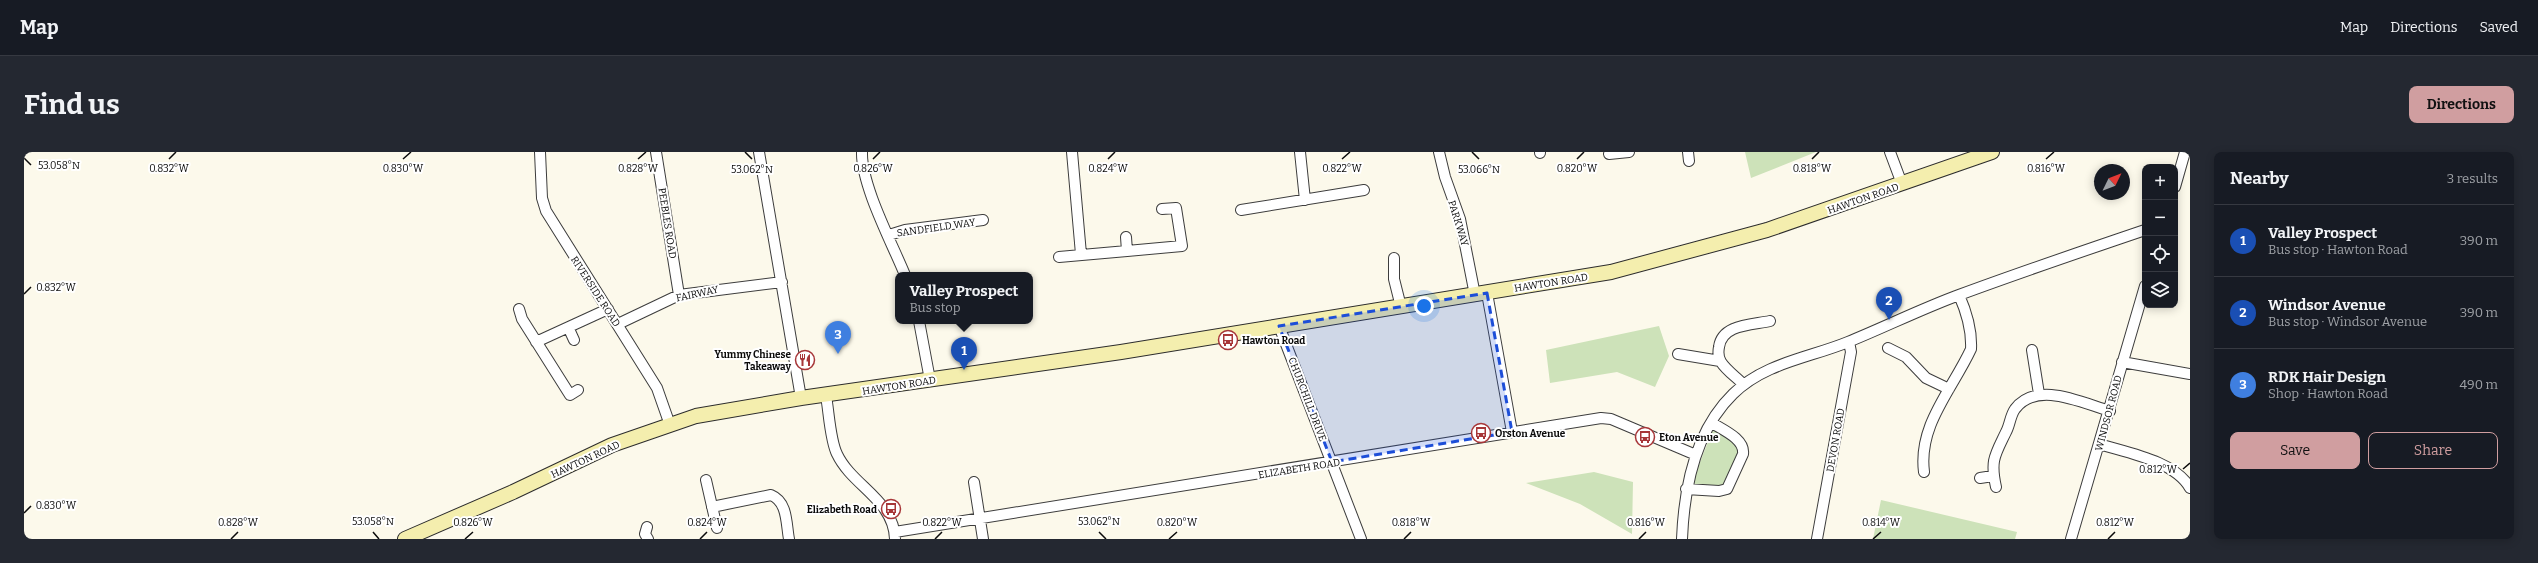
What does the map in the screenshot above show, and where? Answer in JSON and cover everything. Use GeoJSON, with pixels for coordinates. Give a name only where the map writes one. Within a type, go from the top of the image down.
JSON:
{"type":"FeatureCollection","features":[{"type":"Feature","properties":{"kind":"street","name":"RIVERSIDE ROAD"},"geometry":{"type":"LineString","coordinates":[[540,152],[542,198],[546,211],[657,388],[670,425]]}},
{"type":"Feature","properties":{"kind":"street","name":"PEEBLES ROAD"},"geometry":{"type":"LineString","coordinates":[[656,152],[680,295]]}},
{"type":"Feature","properties":{"kind":"street"},"geometry":{"type":"LineString","coordinates":[[759,152],[801,398]]}},
{"type":"Feature","properties":{"kind":"street"},"geometry":{"type":"LineString","coordinates":[[862,152],[862,160],[871,193],[904,272]]}},
{"type":"Feature","properties":{"kind":"street"},"geometry":{"type":"LineString","coordinates":[[1072,152],[1081,254]]}},
{"type":"Feature","properties":{"kind":"street"},"geometry":{"type":"LineString","coordinates":[[1300,152],[1305,200]]}},
{"type":"Feature","properties":{"kind":"street","name":"PARKWAY"},"geometry":{"type":"LineString","coordinates":[[1439,152],[1444,177],[1460,219],[1481,294]]}},
{"type":"Feature","properties":{"kind":"street"},"geometry":{"type":"LineString","coordinates":[[1609,154],[1629,152]]}},
{"type":"Feature","properties":{"kind":"street"},"geometry":{"type":"LineString","coordinates":[[1890,152],[1902,184]]}},
{"type":"Feature","properties":{"kind":"street","name":"HAWTON ROAD"},"geometry":{"type":"LineString","coordinates":[[405,539],[513,492],[612,445],[696,416],[801,398],[826,396],[1401,307],[1611,272],[1665,260],[1767,230],[1992,152]]}},
{"type":"Feature","properties":{"kind":"street"},"geometry":{"type":"LineString","coordinates":[[2178,176],[2185,152]]}},
{"type":"Feature","properties":{"kind":"street"},"geometry":{"type":"LineString","coordinates":[[1241,210],[1364,190]]}},
{"type":"Feature","properties":{"kind":"street"},"geometry":{"type":"LineString","coordinates":[[1059,257],[1182,246],[1176,208],[1162,209]]}},
{"type":"Feature","properties":{"kind":"street","name":"SANDFIELD WAY"},"geometry":{"type":"LineString","coordinates":[[889,235],[905,230],[983,220]]}},
{"type":"Feature","properties":{"kind":"street"},"geometry":{"type":"LineString","coordinates":[[1682,539],[1686,489],[1696,455],[1722,406],[1743,384],[1772,367],[1849,342],[1959,295],[2142,231]]}},
{"type":"Feature","properties":{"kind":"street"},"geometry":{"type":"LineString","coordinates":[[1126,237],[1127,251]]}},
{"type":"Feature","properties":{"kind":"street"},"geometry":{"type":"LineString","coordinates":[[1394,258],[1394,279],[1401,307]]}},
{"type":"Feature","properties":{"kind":"street","name":"FAIRWAY"},"geometry":{"type":"LineString","coordinates":[[618,324],[680,295],[782,282]]}},
{"type":"Feature","properties":{"kind":"street"},"geometry":{"type":"LineString","coordinates":[[1481,294],[1512,432]]}},
{"type":"Feature","properties":{"kind":"street"},"geometry":{"type":"LineString","coordinates":[[1924,472],[1922,461],[1926,434],[1930,422],[1971,349],[1972,335],[1959,295]]}},
{"type":"Feature","properties":{"kind":"street","name":"WINDSOR ROAD"},"geometry":{"type":"LineString","coordinates":[[2071,539],[2110,411],[2122,362],[2142,296]]}},
{"type":"Feature","properties":{"kind":"street"},"geometry":{"type":"LineString","coordinates":[[536,342],[569,329],[608,310]]}},
{"type":"Feature","properties":{"kind":"street"},"geometry":{"type":"LineString","coordinates":[[531,312],[520,314],[536,342],[570,395],[578,390]]}},
{"type":"Feature","properties":{"kind":"street"},"geometry":{"type":"LineString","coordinates":[[1720,362],[1718,353],[1720,341],[1725,333],[1736,328],[1770,321]]}},
{"type":"Feature","properties":{"kind":"street"},"geometry":{"type":"LineString","coordinates":[[920,324],[930,380]]}},
{"type":"Feature","properties":{"kind":"street","name":"CHURCHILL DRIVE"},"geometry":{"type":"LineString","coordinates":[[1280,326],[1361,539]]}},
{"type":"Feature","properties":{"kind":"street"},"geometry":{"type":"LineString","coordinates":[[569,329],[574,340]]}},
{"type":"Feature","properties":{"kind":"street","name":"DEVON ROAD"},"geometry":{"type":"LineString","coordinates":[[1817,539],[1851,352],[1849,342]]}},
{"type":"Feature","properties":{"kind":"street"},"geometry":{"type":"LineString","coordinates":[[1888,348],[1909,359],[1926,378],[1949,389]]}},
{"type":"Feature","properties":{"kind":"street"},"geometry":{"type":"LineString","coordinates":[[2032,350],[2039,394]]}},
{"type":"Feature","properties":{"kind":"street"},"geometry":{"type":"LineString","coordinates":[[1678,354],[1720,362],[1743,384]]}},
{"type":"Feature","properties":{"kind":"street"},"geometry":{"type":"LineString","coordinates":[[2122,362],[2190,374]]}},
{"type":"Feature","properties":{"kind":"street"},"geometry":{"type":"LineString","coordinates":[[1996,487],[1993,476],[1995,451],[2008,429],[2014,411],[2020,402],[2039,394],[2054,396],[2110,411]]}},
{"type":"Feature","properties":{"kind":"street"},"geometry":{"type":"LineString","coordinates":[[826,396],[837,453],[886,509],[895,535]]}},
{"type":"Feature","properties":{"kind":"street","name":"ELIZABETH ROAD"},"geometry":{"type":"LineString","coordinates":[[895,535],[1601,418],[1611,419],[1696,455]]}},
{"type":"Feature","properties":{"kind":"street"},"geometry":{"type":"LineString","coordinates":[[1686,489],[1719,491],[1727,489],[1732,483],[1744,450],[1740,442],[1712,423]]}},
{"type":"Feature","properties":{"kind":"street"},"geometry":{"type":"LineString","coordinates":[[2100,444],[2173,468],[2185,479],[2190,488]]}},
{"type":"Feature","properties":{"kind":"street"},"geometry":{"type":"LineString","coordinates":[[1980,478],[1993,476]]}},
{"type":"Feature","properties":{"kind":"street"},"geometry":{"type":"LineString","coordinates":[[706,480],[717,528]]}},
{"type":"Feature","properties":{"kind":"street"},"geometry":{"type":"LineString","coordinates":[[974,482],[983,539]]}},
{"type":"Feature","properties":{"kind":"street"},"geometry":{"type":"LineString","coordinates":[[712,507],[771,495],[778,498],[783,504],[789,539]]}},
{"type":"Feature","properties":{"kind":"highlighted area"},"geometry":{"type":"Polygon","coordinates":[[[1487,293],[1512,432],[1332,462],[1279,326],[1487,293]]]}},
{"type":"Feature","properties":{"kind":"green space"},"geometry":{"type":"Polygon","coordinates":[[[1745,152],[1816,152],[1751,178],[1745,152]]]}},
{"type":"Feature","properties":{"kind":"green space"},"geometry":{"type":"Polygon","coordinates":[[[1659,326],[1669,356],[1655,387],[1617,372],[1550,383],[1546,350],[1659,326]]]}},
{"type":"Feature","properties":{"kind":"green space"},"geometry":{"type":"Polygon","coordinates":[[[1715,430],[1740,448],[1725,487],[1694,485],[1696,472],[1712,432],[1715,430]]]}},
{"type":"Feature","properties":{"kind":"green space"},"geometry":{"type":"Polygon","coordinates":[[[1594,472],[1633,482],[1632,534],[1580,504],[1526,483],[1594,472]]]}},
{"type":"Feature","properties":{"kind":"green space"},"geometry":{"type":"Polygon","coordinates":[[[1881,500],[2017,532],[2015,539],[1873,539],[1881,500]]]}},
{"type":"Feature","properties":{"kind":"place","name":"Windsor Avenue"},"geometry":{"type":"Point","coordinates":[1889,320]}},
{"type":"Feature","properties":{"kind":"place","name":"Hawton Road"},"geometry":{"type":"Point","coordinates":[1228,340]}},
{"type":"Feature","properties":{"kind":"place","name":"RDK Hair Design"},"geometry":{"type":"Point","coordinates":[838,354]}},
{"type":"Feature","properties":{"kind":"place","name":"Yummy Chinese Takeaway"},"geometry":{"type":"Point","coordinates":[805,360]}},
{"type":"Feature","properties":{"kind":"place","name":"Valley Prospect"},"geometry":{"type":"Point","coordinates":[964,370]}},
{"type":"Feature","properties":{"kind":"place","name":"Orston Avenue"},"geometry":{"type":"Point","coordinates":[1481,433]}},
{"type":"Feature","properties":{"kind":"place","name":"Eton Avenue"},"geometry":{"type":"Point","coordinates":[1645,437]}},
{"type":"Feature","properties":{"kind":"place","name":"Elizabeth Road"},"geometry":{"type":"Point","coordinates":[891,509]}}]}
